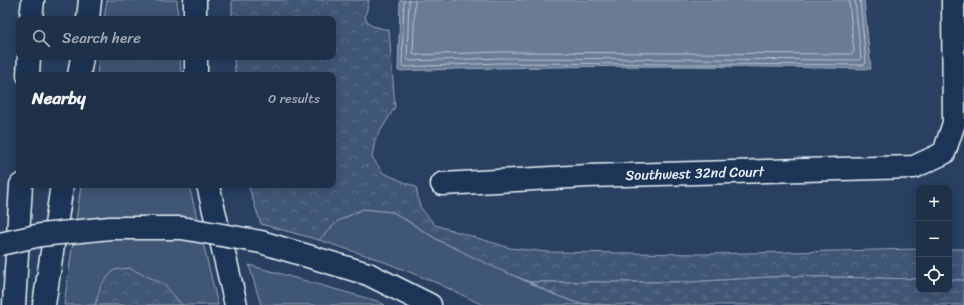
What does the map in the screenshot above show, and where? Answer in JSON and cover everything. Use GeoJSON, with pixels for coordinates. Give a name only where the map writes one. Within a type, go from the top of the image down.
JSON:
{"type":"FeatureCollection","features":[{"type":"Feature","properties":{"kind":"main road"},"geometry":{"type":"LineString","coordinates":[[32,16],[33,0]]}},
{"type":"Feature","properties":{"kind":"main road"},"geometry":{"type":"LineString","coordinates":[[88,16],[90,0]]}},
{"type":"Feature","properties":{"kind":"main road"},"geometry":{"type":"LineString","coordinates":[[195,0],[195,16]]}},
{"type":"Feature","properties":{"kind":"main road","name":"Southwest 32nd Court"},"geometry":{"type":"LineString","coordinates":[[442,184],[588,176],[914,167],[944,153],[954,123],[953,0]]}},
{"type":"Feature","properties":{"kind":"main road"},"geometry":{"type":"LineString","coordinates":[[28,72],[29,60]]}},
{"type":"Feature","properties":{"kind":"main road"},"geometry":{"type":"LineString","coordinates":[[80,72],[82,60]]}},
{"type":"Feature","properties":{"kind":"main road"},"geometry":{"type":"LineString","coordinates":[[196,60],[196,72]]}},
{"type":"Feature","properties":{"kind":"main road"},"geometry":{"type":"LineString","coordinates":[[14,305],[21,188]]}},
{"type":"Feature","properties":{"kind":"main road"},"geometry":{"type":"LineString","coordinates":[[44,305],[62,188]]}},
{"type":"Feature","properties":{"kind":"main road"},"geometry":{"type":"LineString","coordinates":[[209,188],[236,305]]}},
{"type":"Feature","properties":{"kind":"main road"},"geometry":{"type":"LineString","coordinates":[[0,244],[41,235],[110,228],[182,228],[261,242],[368,274],[430,305]]}},
{"type":"Feature","properties":{"kind":"green space"},"geometry":{"type":"Polygon","coordinates":[[[107,0],[177,0],[178,16],[104,16],[107,0]]]}},
{"type":"Feature","properties":{"kind":"green space"},"geometry":{"type":"Polygon","coordinates":[[[232,0],[369,0],[365,18],[372,26],[389,30],[395,107],[375,140],[372,157],[383,173],[416,187],[420,207],[435,225],[510,248],[547,252],[706,254],[916,249],[916,279],[785,276],[690,282],[530,282],[500,270],[438,240],[393,212],[363,209],[338,221],[319,240],[261,224],[249,188],[336,188],[336,72],[235,72],[234,60],[336,60],[336,16],[232,16],[232,0]]]}},
{"type":"Feature","properties":{"kind":"green space"},"geometry":{"type":"Polygon","coordinates":[[[99,60],[180,60],[181,72],[97,72],[99,60]]]}},
{"type":"Feature","properties":{"kind":"green space"},"geometry":{"type":"Polygon","coordinates":[[[81,188],[190,188],[218,305],[64,305],[81,188]]]}},
{"type":"Feature","properties":{"kind":"green space"},"geometry":{"type":"Polygon","coordinates":[[[363,209],[393,212],[438,240],[553,294],[577,303],[612,305],[483,305],[437,283],[377,259],[319,240],[338,221],[363,209]]]}},
{"type":"Feature","properties":{"kind":"green space"},"geometry":{"type":"Polygon","coordinates":[[[952,249],[964,249],[964,280],[952,280],[952,249]]]}},
{"type":"Feature","properties":{"kind":"green space"},"geometry":{"type":"Polygon","coordinates":[[[249,265],[377,301],[385,305],[261,305],[249,265]]]}},
{"type":"Feature","properties":{"kind":"green space"},"geometry":{"type":"Polygon","coordinates":[[[129,268],[164,284],[182,305],[95,305],[101,285],[114,270],[129,268]]]}},
{"type":"Feature","properties":{"kind":"green space"},"geometry":{"type":"Polygon","coordinates":[[[785,276],[916,279],[916,293],[952,293],[952,280],[964,280],[964,305],[612,305],[577,303],[553,294],[530,282],[690,282],[785,276]]]}},
{"type":"Feature","properties":{"kind":"water"},"geometry":{"type":"Polygon","coordinates":[[[400,0],[864,0],[871,69],[634,66],[398,71],[400,0]]]}}]}
